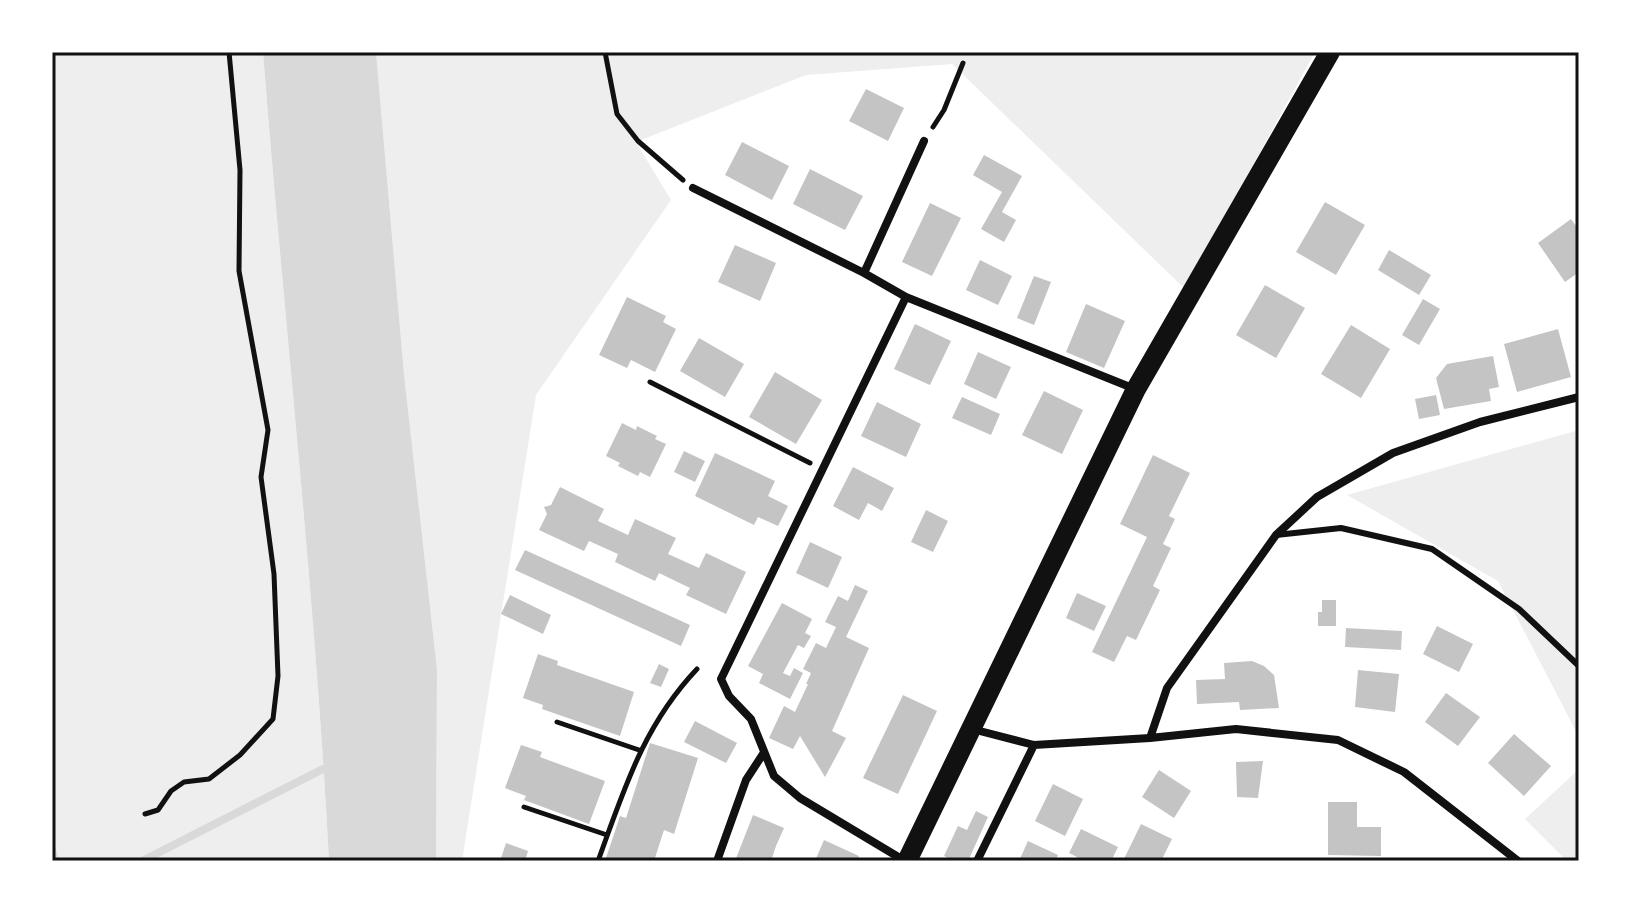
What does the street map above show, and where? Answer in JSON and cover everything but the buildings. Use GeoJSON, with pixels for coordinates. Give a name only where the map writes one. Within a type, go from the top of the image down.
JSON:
{"type":"FeatureCollection","features":[{"type":"Feature","properties":{"kind":"main road"},"geometry":{"type":"LineString","coordinates":[[906,861],[1136,389],[1330,52]]}},
{"type":"Feature","properties":{"kind":"street"},"geometry":{"type":"LineString","coordinates":[[864,273],[924,141]]}},
{"type":"Feature","properties":{"kind":"street"},"geometry":{"type":"LineString","coordinates":[[693,188],[906,297],[1136,389]]}},
{"type":"Feature","properties":{"kind":"street"},"geometry":{"type":"LineString","coordinates":[[906,297],[721,679],[729,696],[751,719],[774,776],[800,798],[906,861]]}},
{"type":"Feature","properties":{"kind":"street"},"geometry":{"type":"LineString","coordinates":[[1150,738],[1167,688],[1276,535],[1317,497],[1393,453],[1480,422],[1579,397]]}},
{"type":"Feature","properties":{"kind":"street"},"geometry":{"type":"LineString","coordinates":[[970,728],[1034,745],[1236,729],[1338,740],[1404,772],[1518,861]]}},
{"type":"Feature","properties":{"kind":"street"},"geometry":{"type":"LineString","coordinates":[[977,861],[1034,745]]}},
{"type":"Feature","properties":{"kind":"street"},"geometry":{"type":"LineString","coordinates":[[717,861],[746,780],[763,754]]}},
{"type":"Feature","properties":{"kind":"lane"},"geometry":{"type":"LineString","coordinates":[[1276,535],[1341,528],[1432,549],[1519,609],[1579,666]]}},
{"type":"Feature","properties":{"kind":"path"},"geometry":{"type":"LineString","coordinates":[[145,814],[158,810],[171,791],[184,782],[209,779],[240,755],[273,719],[278,676],[274,574],[261,477],[268,430],[239,271],[240,170],[229,52]]}},
{"type":"Feature","properties":{"kind":"path"},"geometry":{"type":"LineString","coordinates":[[605,52],[617,114],[638,141],[693,188]]}},
{"type":"Feature","properties":{"kind":"path"},"geometry":{"type":"LineString","coordinates":[[924,141],[944,110],[963,63]]}},
{"type":"Feature","properties":{"kind":"path"},"geometry":{"type":"LineString","coordinates":[[650,382],[822,469]]}},
{"type":"Feature","properties":{"kind":"path"},"geometry":{"type":"LineString","coordinates":[[598,861],[639,750],[674,693],[697,669]]}},
{"type":"Feature","properties":{"kind":"path"},"geometry":{"type":"LineString","coordinates":[[557,722],[639,750]]}},
{"type":"Feature","properties":{"kind":"path"},"geometry":{"type":"LineString","coordinates":[[524,807],[607,835]]}},
{"type":"Feature","properties":{"kind":"shaded area"},"geometry":{"type":"Polygon","coordinates":[[[52,52],[263,52],[308,558],[329,861],[52,861],[52,52]]]}},
{"type":"Feature","properties":{"kind":"shaded area"},"geometry":{"type":"Polygon","coordinates":[[[263,52],[376,52],[404,374],[437,669],[436,861],[329,861],[308,558],[263,52]]]}},
{"type":"Feature","properties":{"kind":"shaded area"},"geometry":{"type":"Polygon","coordinates":[[[376,52],[1315,52],[1185,289],[952,64],[806,75],[636,142],[671,200],[536,395],[462,861],[436,861],[437,669],[404,374],[376,52]]]}},
{"type":"Feature","properties":{"kind":"shaded area"},"geometry":{"type":"Polygon","coordinates":[[[1579,430],[1579,737],[1498,581],[1347,495],[1579,430]]]}},
{"type":"Feature","properties":{"kind":"shaded area"},"geometry":{"type":"Polygon","coordinates":[[[1579,769],[1579,861],[1567,861],[1525,819],[1579,769]]]}},
{"type":"Feature","properties":{"kind":"waterway"},"geometry":{"type":"LineString","coordinates":[[142,861],[331,765]]}},
{"type":"Feature","properties":{"kind":"waterway"},"geometry":{"type":"LineString","coordinates":[[52,850],[55,861]]}}]}
